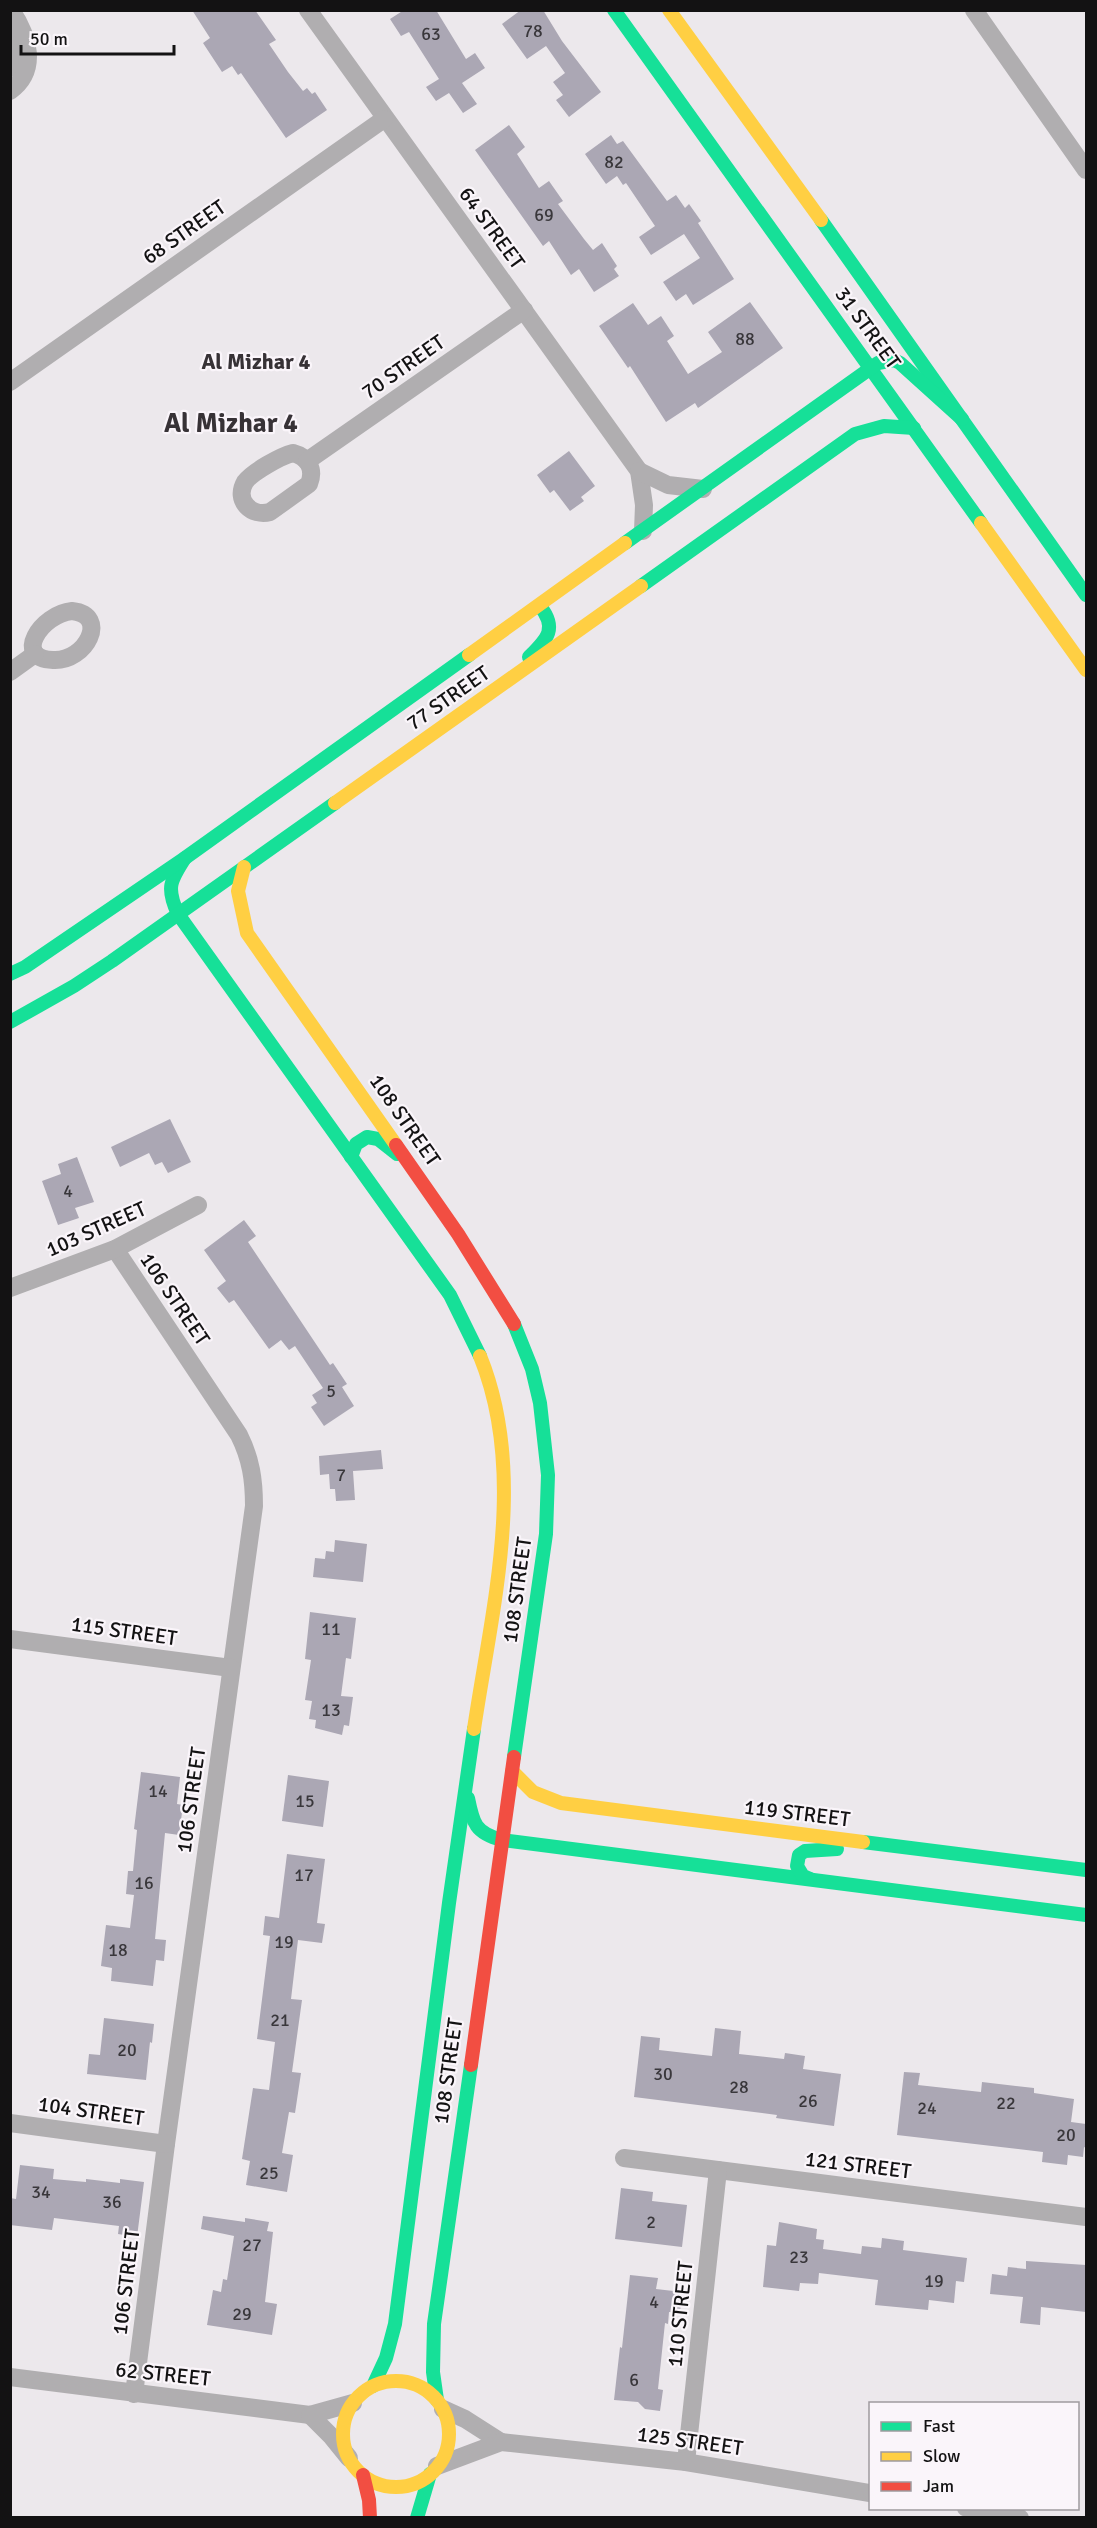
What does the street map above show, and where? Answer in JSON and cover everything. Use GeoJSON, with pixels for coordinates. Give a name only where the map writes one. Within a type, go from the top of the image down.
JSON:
{"type":"FeatureCollection","features":[{"type":"Feature","properties":{"kind":"street"},"geometry":{"type":"LineString","coordinates":[[10,91],[25,73],[28,47],[24,31],[11,10]]}},
{"type":"Feature","properties":{"kind":"street","name":"64 STREET"},"geometry":{"type":"LineString","coordinates":[[308,10],[384,119],[639,471],[644,505],[643,531]]}},
{"type":"Feature","properties":{"kind":"street","name":"31 STREET"},"geometry":{"type":"LineString","coordinates":[[614,10],[1086,670]]}},
{"type":"Feature","properties":{"kind":"street","name":"31 STREET"},"geometry":{"type":"LineString","coordinates":[[669,10],[963,419],[1086,595]]}},
{"type":"Feature","properties":{"kind":"street"},"geometry":{"type":"LineString","coordinates":[[974,10],[1086,170]]}},
{"type":"Feature","properties":{"kind":"street"},"geometry":{"type":"LineString","coordinates":[[10,32],[14,42],[10,68]]}},
{"type":"Feature","properties":{"kind":"street","name":"68 STREET"},"geometry":{"type":"LineString","coordinates":[[10,381],[384,119]]}},
{"type":"Feature","properties":{"kind":"street","name":"70 STREET"},"geometry":{"type":"LineString","coordinates":[[307,461],[524,310]]}},
{"type":"Feature","properties":{"kind":"street"},"geometry":{"type":"LineString","coordinates":[[871,368],[886,360],[900,363],[963,419]]}},
{"type":"Feature","properties":{"kind":"street","name":"77 STREET"},"geometry":{"type":"LineString","coordinates":[[10,974],[25,967],[185,858],[871,368]]}},
{"type":"Feature","properties":{"kind":"street","name":"77 STREET"},"geometry":{"type":"LineString","coordinates":[[10,1022],[74,986],[178,914],[855,434],[890,424],[914,428]]}},
{"type":"Feature","properties":{"kind":"street"},"geometry":{"type":"LineString","coordinates":[[639,471],[668,484],[703,489]]}},
{"type":"Feature","properties":{"kind":"street"},"geometry":{"type":"LineString","coordinates":[[502,686],[547,638],[550,626],[540,606]]}},
{"type":"Feature","properties":{"kind":"street"},"geometry":{"type":"LineString","coordinates":[[10,672],[35,654]]}},
{"type":"Feature","properties":{"kind":"street","name":"108 STREET"},"geometry":{"type":"LineString","coordinates":[[185,858],[169,885],[170,897],[178,914],[435,1273],[464,1318],[486,1366],[500,1426],[504,1457],[504,1509],[500,1555],[465,1789],[395,2324],[387,2358],[373,2386]]}},
{"type":"Feature","properties":{"kind":"street","name":"108 STREET"},"geometry":{"type":"LineString","coordinates":[[244,867],[238,891],[238,903],[247,933],[409,1163],[506,1306],[523,1342],[540,1403],[548,1475],[547,1524],[434,2324],[432,2372],[440,2405]]}},
{"type":"Feature","properties":{"kind":"street"},"geometry":{"type":"LineString","coordinates":[[351,1157],[356,1144],[361,1139],[373,1137],[409,1163]]}},
{"type":"Feature","properties":{"kind":"street","name":"103 STREET"},"geometry":{"type":"LineString","coordinates":[[10,1288],[115,1249],[198,1205]]}},
{"type":"Feature","properties":{"kind":"street","name":"106 STREET"},"geometry":{"type":"LineString","coordinates":[[115,1249],[239,1435],[254,1477],[254,1506],[134,2394]]}},
{"type":"Feature","properties":{"kind":"street","name":"115 STREET"},"geometry":{"type":"LineString","coordinates":[[10,1638],[231,1668]]}},
{"type":"Feature","properties":{"kind":"street","name":"119 STREET"},"geometry":{"type":"LineString","coordinates":[[512,1771],[533,1792],[561,1803],[1086,1870]]}},
{"type":"Feature","properties":{"kind":"street"},"geometry":{"type":"LineString","coordinates":[[465,1789],[475,1828],[484,1836],[502,1840],[1086,1915]]}},
{"type":"Feature","properties":{"kind":"street"},"geometry":{"type":"LineString","coordinates":[[810,1879],[798,1870],[796,1862],[799,1855],[805,1851],[894,1847]]}},
{"type":"Feature","properties":{"kind":"street","name":"104 STREET"},"geometry":{"type":"LineString","coordinates":[[10,2123],[166,2144]]}},
{"type":"Feature","properties":{"kind":"street","name":"121 STREET"},"geometry":{"type":"LineString","coordinates":[[624,2158],[1086,2217]]}},
{"type":"Feature","properties":{"kind":"street","name":"110 STREET"},"geometry":{"type":"LineString","coordinates":[[686,2462],[718,2170]]}},
{"type":"Feature","properties":{"kind":"street","name":"62 STREET"},"geometry":{"type":"LineString","coordinates":[[10,2378],[310,2415],[353,2403]]}},
{"type":"Feature","properties":{"kind":"street"},"geometry":{"type":"LineString","coordinates":[[349,2458],[343,2436],[344,2424],[353,2403],[373,2386],[393,2381],[414,2384],[426,2391],[440,2405],[448,2432],[447,2444],[434,2470],[417,2517]]}},
{"type":"Feature","properties":{"kind":"street","name":"125 STREET"},"geometry":{"type":"LineString","coordinates":[[440,2405],[501,2442],[686,2462],[869,2493]]}},
{"type":"Feature","properties":{"kind":"street"},"geometry":{"type":"LineString","coordinates":[[310,2415],[333,2437],[363,2475],[375,2482],[389,2486],[404,2486],[418,2482],[434,2470]]}},
{"type":"Feature","properties":{"kind":"street","name":"125 STREET"},"geometry":{"type":"LineString","coordinates":[[434,2470],[501,2442]]}},
{"type":"Feature","properties":{"kind":"street"},"geometry":{"type":"LineString","coordinates":[[363,2475],[369,2500],[370,2517]]}},
{"type":"Feature","properties":{"kind":"street"},"geometry":{"type":"LineString","coordinates":[[978,2510],[1020,2517]]}},
{"type":"Feature","properties":{"kind":"building"},"geometry":{"type":"Polygon","coordinates":[[[192,10],[255,10],[276,40],[269,44],[288,72],[303,91],[307,88],[312,94],[315,92],[327,110],[286,138],[241,73],[238,75],[232,66],[222,72],[203,43],[210,38],[192,10]]]}},
{"type":"Feature","properties":{"kind":"building"},"geometry":{"type":"Polygon","coordinates":[[[404,10],[436,10],[466,59],[475,53],[485,68],[462,83],[477,104],[463,113],[449,93],[436,101],[426,87],[439,79],[409,32],[401,36],[390,19],[404,10]]]}},
{"type":"Feature","properties":{"kind":"building"},"geometry":{"type":"Polygon","coordinates":[[[521,10],[543,10],[562,41],[601,92],[569,117],[556,100],[563,95],[553,82],[565,73],[546,46],[527,59],[502,24],[521,10]]]}},
{"type":"Feature","properties":{"kind":"building"},"geometry":{"type":"Polygon","coordinates":[[[509,125],[525,147],[517,154],[539,188],[549,181],[563,201],[558,204],[584,239],[593,250],[602,243],[617,266],[614,269],[619,276],[594,292],[579,269],[571,275],[549,241],[543,246],[475,150],[509,125]]]}},
{"type":"Feature","properties":{"kind":"building"},"geometry":{"type":"Polygon","coordinates":[[[611,135],[617,144],[623,141],[667,201],[676,195],[685,208],[689,204],[701,221],[698,223],[734,279],[693,305],[686,294],[676,301],[663,282],[700,258],[684,234],[651,255],[639,237],[655,226],[626,183],[623,185],[617,176],[606,184],[585,154],[611,135]]]}},
{"type":"Feature","properties":{"kind":"building"},"geometry":{"type":"Polygon","coordinates":[[[750,302],[783,348],[698,408],[695,403],[666,422],[630,366],[628,368],[599,326],[633,303],[648,325],[661,316],[674,336],[667,341],[688,374],[722,352],[708,332],[750,302]]]}},
{"type":"Feature","properties":{"kind":"building"},"geometry":{"type":"Polygon","coordinates":[[[569,451],[595,486],[581,497],[584,501],[570,511],[554,490],[550,493],[537,475],[569,451]]]}},
{"type":"Feature","properties":{"kind":"building"},"geometry":{"type":"Polygon","coordinates":[[[170,1119],[191,1162],[168,1173],[162,1162],[155,1165],[149,1153],[120,1167],[111,1147],[170,1119]]]}},
{"type":"Feature","properties":{"kind":"building"},"geometry":{"type":"Polygon","coordinates":[[[77,1157],[94,1202],[75,1208],[79,1218],[58,1225],[42,1181],[61,1174],[58,1164],[77,1157]]]}},
{"type":"Feature","properties":{"kind":"building"},"geometry":{"type":"Polygon","coordinates":[[[244,1220],[256,1236],[248,1242],[330,1365],[333,1363],[347,1384],[342,1387],[354,1406],[324,1426],[311,1407],[317,1403],[312,1395],[323,1388],[295,1346],[289,1350],[281,1340],[269,1349],[234,1300],[229,1303],[217,1288],[226,1281],[204,1250],[244,1220]]]}},
{"type":"Feature","properties":{"kind":"building"},"geometry":{"type":"Polygon","coordinates":[[[381,1450],[383,1469],[353,1471],[355,1500],[336,1501],[335,1489],[330,1489],[329,1474],[320,1475],[319,1456],[381,1450]]]}},
{"type":"Feature","properties":{"kind":"building"},"geometry":{"type":"Polygon","coordinates":[[[335,1540],[367,1544],[363,1582],[313,1577],[315,1558],[325,1559],[326,1551],[334,1552],[335,1540]]]}},
{"type":"Feature","properties":{"kind":"building"},"geometry":{"type":"Polygon","coordinates":[[[310,1612],[356,1618],[351,1659],[346,1658],[341,1696],[353,1697],[349,1726],[344,1725],[342,1735],[315,1728],[316,1720],[309,1719],[312,1701],[305,1700],[311,1660],[305,1659],[310,1612]]]}},
{"type":"Feature","properties":{"kind":"building"},"geometry":{"type":"Polygon","coordinates":[[[141,1772],[180,1777],[177,1804],[183,1805],[179,1835],[165,1833],[155,1939],[166,1940],[164,1961],[156,1960],[153,1986],[111,1981],[112,1968],[101,1966],[106,1925],[130,1928],[134,1895],[126,1894],[128,1871],[133,1871],[137,1830],[134,1829],[141,1772]]]}},
{"type":"Feature","properties":{"kind":"building"},"geometry":{"type":"Polygon","coordinates":[[[288,1775],[329,1781],[323,1827],[282,1821],[288,1775]]]}},
{"type":"Feature","properties":{"kind":"building"},"geometry":{"type":"Polygon","coordinates":[[[287,1854],[325,1859],[317,1923],[325,1924],[322,1943],[298,1940],[291,1999],[302,2000],[292,2072],[301,2073],[295,2113],[289,2112],[282,2153],[293,2155],[287,2192],[246,2185],[250,2161],[242,2159],[253,2088],[269,2090],[275,2042],[257,2039],[270,1936],[263,1935],[265,1916],[279,1918],[287,1854]]]}},
{"type":"Feature","properties":{"kind":"building"},"geometry":{"type":"Polygon","coordinates":[[[104,2018],[154,2024],[146,2080],[87,2074],[89,2054],[100,2055],[104,2018]]]}},
{"type":"Feature","properties":{"kind":"building"},"geometry":{"type":"Polygon","coordinates":[[[715,2028],[741,2031],[739,2054],[784,2059],[785,2053],[805,2056],[803,2069],[841,2074],[834,2126],[776,2118],[777,2115],[634,2097],[641,2036],[660,2038],[659,2050],[712,2056],[715,2028]]]}},
{"type":"Feature","properties":{"kind":"building"},"geometry":{"type":"Polygon","coordinates":[[[904,2072],[920,2073],[918,2085],[981,2092],[982,2082],[1034,2088],[1034,2093],[1074,2099],[1071,2122],[1086,2124],[1086,2148],[1084,2147],[1083,2157],[1068,2155],[1067,2165],[1042,2162],[1043,2152],[897,2135],[904,2072]]]}},
{"type":"Feature","properties":{"kind":"building"},"geometry":{"type":"Polygon","coordinates":[[[20,2165],[54,2169],[53,2179],[86,2182],[86,2179],[120,2183],[120,2179],[144,2182],[137,2237],[118,2234],[119,2226],[54,2218],[52,2230],[10,2225],[10,2198],[16,2199],[20,2165]]]}},
{"type":"Feature","properties":{"kind":"building"},"geometry":{"type":"Polygon","coordinates":[[[621,2188],[653,2192],[652,2201],[687,2205],[682,2247],[615,2239],[621,2188]]]}},
{"type":"Feature","properties":{"kind":"building"},"geometry":{"type":"Polygon","coordinates":[[[203,2216],[245,2222],[245,2218],[269,2222],[267,2231],[273,2232],[265,2302],[277,2304],[272,2335],[207,2325],[213,2290],[221,2292],[223,2279],[227,2280],[234,2236],[201,2229],[203,2216]]]}},
{"type":"Feature","properties":{"kind":"building"},"geometry":{"type":"Polygon","coordinates":[[[779,2222],[817,2229],[816,2239],[824,2240],[823,2249],[861,2254],[862,2246],[881,2248],[882,2238],[904,2241],[903,2250],[967,2258],[964,2282],[956,2281],[954,2303],[929,2300],[928,2310],[875,2305],[878,2280],[819,2273],[818,2284],[800,2283],[799,2291],[763,2287],[767,2245],[776,2246],[779,2222]]]}},
{"type":"Feature","properties":{"kind":"building"},"geometry":{"type":"Polygon","coordinates":[[[1026,2261],[1086,2265],[1086,2312],[1041,2307],[1040,2325],[1020,2323],[1023,2297],[990,2294],[992,2274],[1007,2276],[1008,2267],[1026,2269],[1026,2261]]]}},
{"type":"Feature","properties":{"kind":"building"},"geometry":{"type":"Polygon","coordinates":[[[630,2275],[658,2278],[656,2289],[682,2292],[680,2313],[669,2312],[668,2324],[665,2323],[658,2389],[663,2390],[660,2411],[645,2409],[638,2402],[614,2400],[630,2275]]]}},
{"type":"Feature","properties":{"kind":"traffic: fast"},"geometry":{"type":"LineString","coordinates":[[614,10],[981,523]]}},
{"type":"Feature","properties":{"kind":"traffic: fast"},"geometry":{"type":"LineString","coordinates":[[821,220],[1086,595]]}},
{"type":"Feature","properties":{"kind":"traffic: fast"},"geometry":{"type":"LineString","coordinates":[[625,543],[878,363],[894,360],[900,363],[962,419]]}},
{"type":"Feature","properties":{"kind":"traffic: fast"},"geometry":{"type":"LineString","coordinates":[[641,586],[855,434],[884,426],[914,428]]}},
{"type":"Feature","properties":{"kind":"traffic: fast"},"geometry":{"type":"LineString","coordinates":[[529,657],[541,645],[548,633],[548,621],[540,606]]}},
{"type":"Feature","properties":{"kind":"traffic: fast"},"geometry":{"type":"LineString","coordinates":[[10,974],[25,967],[185,858],[469,655]]}},
{"type":"Feature","properties":{"kind":"traffic: fast"},"geometry":{"type":"LineString","coordinates":[[10,1022],[74,986],[112,961],[335,803]]}},
{"type":"Feature","properties":{"kind":"traffic: fast"},"geometry":{"type":"LineString","coordinates":[[185,858],[171,885],[172,898],[178,914],[450,1295],[480,1356]]}},
{"type":"Feature","properties":{"kind":"traffic: fast"},"geometry":{"type":"LineString","coordinates":[[351,1157],[356,1144],[367,1137],[378,1139],[397,1154]]}},
{"type":"Feature","properties":{"kind":"traffic: fast"},"geometry":{"type":"LineString","coordinates":[[514,1324],[532,1369],[540,1403],[548,1475],[546,1534],[514,1757]]}},
{"type":"Feature","properties":{"kind":"traffic: fast"},"geometry":{"type":"LineString","coordinates":[[373,2386],[386,2358],[395,2324],[449,1903],[474,1729]]}},
{"type":"Feature","properties":{"kind":"traffic: fast"},"geometry":{"type":"LineString","coordinates":[[468,1798],[477,1826],[486,1834],[502,1840],[1086,1915]]}},
{"type":"Feature","properties":{"kind":"traffic: fast"},"geometry":{"type":"LineString","coordinates":[[863,1842],[1086,1870]]}},
{"type":"Feature","properties":{"kind":"traffic: fast"},"geometry":{"type":"LineString","coordinates":[[810,1879],[803,1876],[797,1866],[799,1855],[805,1851],[837,1849]]}},
{"type":"Feature","properties":{"kind":"traffic: fast"},"geometry":{"type":"LineString","coordinates":[[437,2400],[433,2372],[434,2324],[471,2065]]}},
{"type":"Feature","properties":{"kind":"traffic: fast"},"geometry":{"type":"LineString","coordinates":[[417,2518],[430,2474]]}},
{"type":"Feature","properties":{"kind":"traffic: slow"},"geometry":{"type":"LineString","coordinates":[[669,10],[821,220]]}},
{"type":"Feature","properties":{"kind":"traffic: slow"},"geometry":{"type":"LineString","coordinates":[[981,523],[1086,670]]}},
{"type":"Feature","properties":{"kind":"traffic: slow"},"geometry":{"type":"LineString","coordinates":[[469,655],[625,543]]}},
{"type":"Feature","properties":{"kind":"traffic: slow"},"geometry":{"type":"LineString","coordinates":[[335,803],[641,586]]}},
{"type":"Feature","properties":{"kind":"traffic: slow"},"geometry":{"type":"LineString","coordinates":[[244,867],[238,891],[247,933],[396,1145]]}},
{"type":"Feature","properties":{"kind":"traffic: slow"},"geometry":{"type":"LineString","coordinates":[[474,1729],[496,1589],[502,1541],[504,1494],[502,1447],[494,1401],[480,1356]]}},
{"type":"Feature","properties":{"kind":"traffic: slow"},"geometry":{"type":"LineString","coordinates":[[512,1771],[533,1792],[561,1803],[863,1842]]}},
{"type":"Feature","properties":{"kind":"traffic: slow"},"geometry":{"type":"LineString","coordinates":[[396,2381],[416,2385],[433,2397],[445,2414],[449,2434],[445,2454],[433,2471],[416,2483],[396,2487],[376,2483],[359,2471],[347,2454],[343,2434],[347,2414],[359,2397],[376,2385],[396,2381]]}},
{"type":"Feature","properties":{"kind":"traffic: jam"},"geometry":{"type":"LineString","coordinates":[[396,1145],[458,1234],[514,1324]]}},
{"type":"Feature","properties":{"kind":"traffic: jam"},"geometry":{"type":"LineString","coordinates":[[471,2065],[514,1757]]}},
{"type":"Feature","properties":{"kind":"traffic: jam"},"geometry":{"type":"LineString","coordinates":[[363,2475],[369,2500],[370,2518]]}},
{"type":"Feature","properties":{"kind":"district","name":"Al Mizhar 4"},"geometry":{"type":"Point","coordinates":[256,361]}},
{"type":"Feature","properties":{"kind":"district","name":"Al Mizhar 4"},"geometry":{"type":"Point","coordinates":[231,423]}}]}
